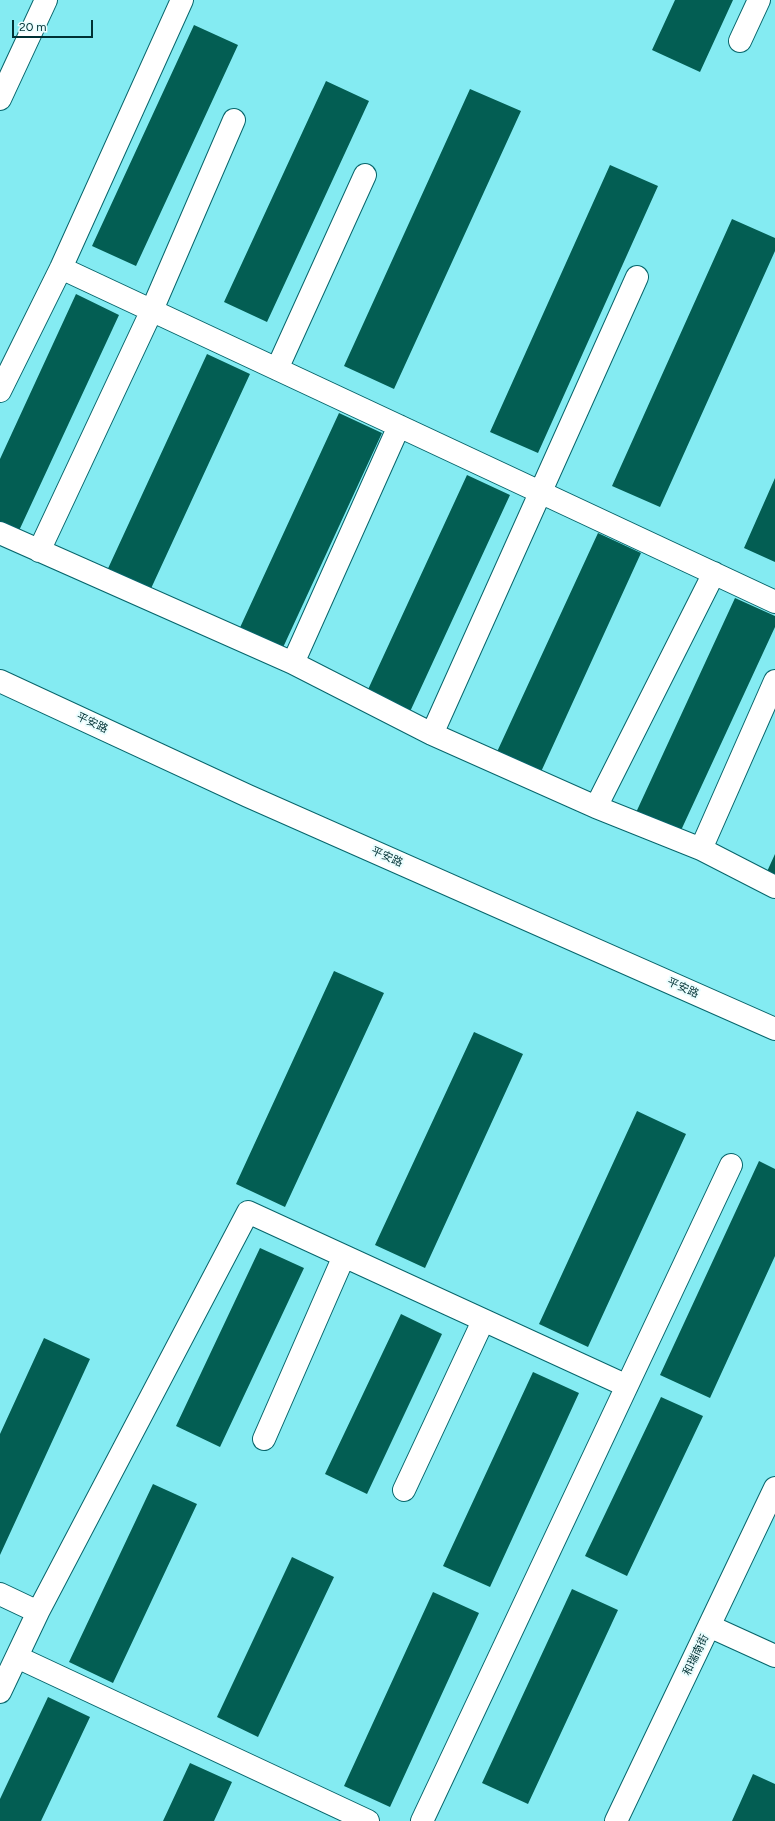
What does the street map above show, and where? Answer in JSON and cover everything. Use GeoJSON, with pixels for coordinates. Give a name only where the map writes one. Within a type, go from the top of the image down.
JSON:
{"type":"FeatureCollection","features":[{"type":"Feature","properties":{"kind":"street"},"geometry":{"type":"LineString","coordinates":[[0,99],[46,0]]}},
{"type":"Feature","properties":{"kind":"street"},"geometry":{"type":"LineString","coordinates":[[0,391],[62,268],[182,0]]}},
{"type":"Feature","properties":{"kind":"street"},"geometry":{"type":"LineString","coordinates":[[740,41],[759,0]]}},
{"type":"Feature","properties":{"kind":"street"},"geometry":{"type":"LineString","coordinates":[[39,551],[152,310],[234,120]]}},
{"type":"Feature","properties":{"kind":"street"},"geometry":{"type":"LineString","coordinates":[[277,369],[365,175]]}},
{"type":"Feature","properties":{"kind":"street"},"geometry":{"type":"LineString","coordinates":[[62,268],[775,602]]}},
{"type":"Feature","properties":{"kind":"street"},"geometry":{"type":"LineString","coordinates":[[432,734],[637,277]]}},
{"type":"Feature","properties":{"kind":"street"},"geometry":{"type":"LineString","coordinates":[[293,663],[398,426]]}},
{"type":"Feature","properties":{"kind":"street"},"geometry":{"type":"LineString","coordinates":[[0,532],[39,551],[293,663],[432,734],[596,807],[700,849],[775,887]]}},
{"type":"Feature","properties":{"kind":"street"},"geometry":{"type":"LineString","coordinates":[[596,807],[714,573]]}},
{"type":"Feature","properties":{"kind":"street","name":"平安路"},"geometry":{"type":"LineString","coordinates":[[0,681],[248,796],[775,1029]]}},
{"type":"Feature","properties":{"kind":"street"},"geometry":{"type":"LineString","coordinates":[[700,849],[775,681]]}},
{"type":"Feature","properties":{"kind":"street"},"geometry":{"type":"LineString","coordinates":[[422,1821],[731,1165]]}},
{"type":"Feature","properties":{"kind":"street"},"geometry":{"type":"LineString","coordinates":[[0,1692],[38,1612],[248,1212],[627,1386]]}},
{"type":"Feature","properties":{"kind":"street"},"geometry":{"type":"LineString","coordinates":[[264,1439],[344,1256]]}},
{"type":"Feature","properties":{"kind":"street"},"geometry":{"type":"LineString","coordinates":[[404,1490],[484,1321]]}},
{"type":"Feature","properties":{"kind":"street","name":"和瑞南街"},"geometry":{"type":"LineString","coordinates":[[616,1821],[775,1488]]}},
{"type":"Feature","properties":{"kind":"street"},"geometry":{"type":"LineString","coordinates":[[0,1594],[38,1612]]}},
{"type":"Feature","properties":{"kind":"street"},"geometry":{"type":"LineString","coordinates":[[709,1626],[775,1656]]}},
{"type":"Feature","properties":{"kind":"street"},"geometry":{"type":"LineString","coordinates":[[17,1657],[368,1821]]}},
{"type":"Feature","properties":{"kind":"building"},"geometry":{"type":"Polygon","coordinates":[[[675,0],[733,0],[700,72],[652,50],[675,0]]]}},
{"type":"Feature","properties":{"kind":"building"},"geometry":{"type":"Polygon","coordinates":[[[194,25],[238,45],[136,266],[92,246],[194,25]]]}},
{"type":"Feature","properties":{"kind":"building"},"geometry":{"type":"Polygon","coordinates":[[[326,81],[369,101],[267,322],[224,302],[326,81]]]}},
{"type":"Feature","properties":{"kind":"building"},"geometry":{"type":"Polygon","coordinates":[[[470,89],[521,111],[394,389],[344,366],[470,89]]]}},
{"type":"Feature","properties":{"kind":"building"},"geometry":{"type":"Polygon","coordinates":[[[610,165],[658,186],[538,453],[490,432],[610,165]]]}},
{"type":"Feature","properties":{"kind":"building"},"geometry":{"type":"Polygon","coordinates":[[[732,219],[775,238],[775,251],[660,507],[612,486],[732,219]]]}},
{"type":"Feature","properties":{"kind":"building"},"geometry":{"type":"Polygon","coordinates":[[[76,294],[119,315],[17,535],[0,527],[0,459],[76,294]]]}},
{"type":"Feature","properties":{"kind":"building"},"geometry":{"type":"Polygon","coordinates":[[[207,354],[250,374],[148,595],[105,575],[207,354]]]}},
{"type":"Feature","properties":{"kind":"building"},"geometry":{"type":"Polygon","coordinates":[[[339,413],[382,433],[280,654],[237,634],[339,413]]]}},
{"type":"Feature","properties":{"kind":"building"},"geometry":{"type":"Polygon","coordinates":[[[467,475],[510,495],[408,716],[365,696],[467,475]]]}},
{"type":"Feature","properties":{"kind":"building"},"geometry":{"type":"Polygon","coordinates":[[[775,478],[775,562],[744,548],[775,478]]]}},
{"type":"Feature","properties":{"kind":"building"},"geometry":{"type":"Polygon","coordinates":[[[598,533],[641,553],[540,774],[496,754],[598,533]]]}},
{"type":"Feature","properties":{"kind":"building"},"geometry":{"type":"Polygon","coordinates":[[[735,598],[775,616],[775,627],[677,839],[633,819],[735,598]]]}},
{"type":"Feature","properties":{"kind":"building"},"geometry":{"type":"Polygon","coordinates":[[[775,854],[775,881],[765,876],[775,854]]]}},
{"type":"Feature","properties":{"kind":"building"},"geometry":{"type":"Polygon","coordinates":[[[334,971],[384,993],[285,1207],[236,1184],[334,971]]]}},
{"type":"Feature","properties":{"kind":"building"},"geometry":{"type":"Polygon","coordinates":[[[474,1032],[523,1054],[425,1268],[375,1245],[474,1032]]]}},
{"type":"Feature","properties":{"kind":"building"},"geometry":{"type":"Polygon","coordinates":[[[637,1111],[686,1134],[588,1347],[539,1324],[637,1111]]]}},
{"type":"Feature","properties":{"kind":"building"},"geometry":{"type":"Polygon","coordinates":[[[759,1161],[775,1169],[775,1256],[710,1398],[660,1375],[759,1161]]]}},
{"type":"Feature","properties":{"kind":"building"},"geometry":{"type":"Polygon","coordinates":[[[260,1248],[304,1268],[220,1447],[176,1426],[260,1248]]]}},
{"type":"Feature","properties":{"kind":"building"},"geometry":{"type":"Polygon","coordinates":[[[401,1314],[442,1334],[367,1494],[325,1474],[401,1314]]]}},
{"type":"Feature","properties":{"kind":"building"},"geometry":{"type":"Polygon","coordinates":[[[44,1338],[90,1359],[0,1555],[0,1434],[44,1338]]]}},
{"type":"Feature","properties":{"kind":"building"},"geometry":{"type":"Polygon","coordinates":[[[533,1372],[579,1393],[490,1587],[443,1566],[533,1372]]]}},
{"type":"Feature","properties":{"kind":"building"},"geometry":{"type":"Polygon","coordinates":[[[661,1397],[703,1416],[627,1576],[585,1556],[661,1397]]]}},
{"type":"Feature","properties":{"kind":"building"},"geometry":{"type":"Polygon","coordinates":[[[153,1484],[197,1504],[113,1683],[69,1662],[153,1484]]]}},
{"type":"Feature","properties":{"kind":"building"},"geometry":{"type":"Polygon","coordinates":[[[292,1557],[334,1577],[258,1737],[217,1717],[292,1557]]]}},
{"type":"Feature","properties":{"kind":"building"},"geometry":{"type":"Polygon","coordinates":[[[572,1589],[618,1610],[528,1804],[482,1783],[572,1589]]]}},
{"type":"Feature","properties":{"kind":"building"},"geometry":{"type":"Polygon","coordinates":[[[433,1592],[479,1613],[390,1807],[344,1786],[433,1592]]]}},
{"type":"Feature","properties":{"kind":"building"},"geometry":{"type":"Polygon","coordinates":[[[48,1697],[90,1717],[41,1821],[0,1821],[0,1799],[48,1697]]]}},
{"type":"Feature","properties":{"kind":"building"},"geometry":{"type":"Polygon","coordinates":[[[190,1763],[232,1782],[214,1821],[163,1821],[190,1763]]]}},
{"type":"Feature","properties":{"kind":"building"},"geometry":{"type":"Polygon","coordinates":[[[753,1774],[775,1784],[775,1821],[732,1821],[753,1774]]]}}]}
